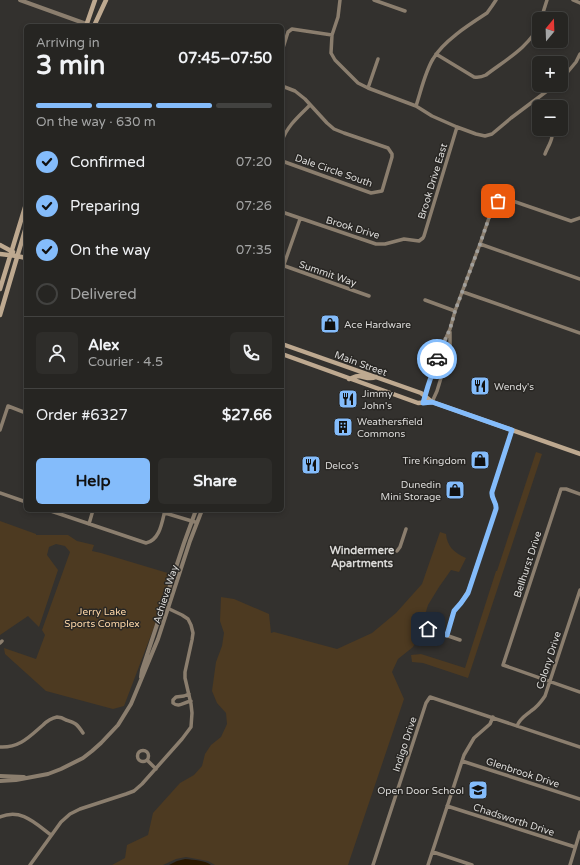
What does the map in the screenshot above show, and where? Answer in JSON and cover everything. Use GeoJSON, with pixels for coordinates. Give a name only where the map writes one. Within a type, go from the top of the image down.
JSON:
{"type":"FeatureCollection","features":[{"type":"Feature","properties":{"kind":"main road"},"geometry":{"type":"LineString","coordinates":[[86,24],[95,0]]}},
{"type":"Feature","properties":{"kind":"main road"},"geometry":{"type":"LineString","coordinates":[[94,24],[106,0]]}},
{"type":"Feature","properties":{"kind":"main road"},"geometry":{"type":"LineString","coordinates":[[0,289],[24,210]]}},
{"type":"Feature","properties":{"kind":"main road"},"geometry":{"type":"LineString","coordinates":[[0,315],[24,233]]}},
{"type":"Feature","properties":{"kind":"main road"},"geometry":{"type":"LineString","coordinates":[[0,245],[10,253],[24,258]]}},
{"type":"Feature","properties":{"kind":"main road"},"geometry":{"type":"LineString","coordinates":[[0,254],[10,253]]}},
{"type":"Feature","properties":{"kind":"main road","name":"Main Street"},"geometry":{"type":"LineString","coordinates":[[284,345],[421,394],[432,402],[580,454]]}},
{"type":"Feature","properties":{"kind":"main road","name":"Main Street"},"geometry":{"type":"LineString","coordinates":[[284,355],[418,404],[432,402]]}},
{"type":"Feature","properties":{"kind":"main road"},"geometry":{"type":"LineString","coordinates":[[349,379],[356,376],[372,379],[376,378]]}},
{"type":"Feature","properties":{"kind":"street"},"geometry":{"type":"LineString","coordinates":[[20,0],[83,24]]}},
{"type":"Feature","properties":{"kind":"street"},"geometry":{"type":"LineString","coordinates":[[340,0],[338,16],[332,35],[331,52],[335,60],[358,83],[416,106],[436,118],[457,127],[485,136],[492,134],[532,102]]}},
{"type":"Feature","properties":{"kind":"street"},"geometry":{"type":"LineString","coordinates":[[374,0],[405,11]]}},
{"type":"Feature","properties":{"kind":"street"},"geometry":{"type":"LineString","coordinates":[[416,106],[428,71],[436,54],[446,43],[487,13],[496,0]]}},
{"type":"Feature","properties":{"kind":"street"},"geometry":{"type":"LineString","coordinates":[[543,12],[547,0]]}},
{"type":"Feature","properties":{"kind":"street"},"geometry":{"type":"LineString","coordinates":[[573,0],[580,3]]}},
{"type":"Feature","properties":{"kind":"street"},"geometry":{"type":"LineString","coordinates":[[284,45],[288,32],[292,29],[332,35]]}},
{"type":"Feature","properties":{"kind":"street"},"geometry":{"type":"LineString","coordinates":[[436,54],[474,77],[481,78],[527,43],[532,37]]}},
{"type":"Feature","properties":{"kind":"street"},"geometry":{"type":"LineString","coordinates":[[568,71],[580,54]]}},
{"type":"Feature","properties":{"kind":"street"},"geometry":{"type":"LineString","coordinates":[[368,88],[378,59]]}},
{"type":"Feature","properties":{"kind":"street"},"geometry":{"type":"LineString","coordinates":[[284,87],[295,91],[310,105],[291,124],[284,134]]}},
{"type":"Feature","properties":{"kind":"street"},"geometry":{"type":"LineString","coordinates":[[535,100],[546,92]]}},
{"type":"Feature","properties":{"kind":"street","name":"Dale Circle South"},"geometry":{"type":"LineString","coordinates":[[284,162],[371,193],[382,191],[392,157],[392,154],[388,148],[334,129],[310,105]]}},
{"type":"Feature","properties":{"kind":"street","name":"Brook Drive East"},"geometry":{"type":"LineString","coordinates":[[422,239],[457,127]]}},
{"type":"Feature","properties":{"kind":"street"},"geometry":{"type":"LineString","coordinates":[[545,154],[552,136]]}},
{"type":"Feature","properties":{"kind":"street"},"geometry":{"type":"LineString","coordinates":[[423,403],[493,206],[502,199],[571,221],[580,218]]}},
{"type":"Feature","properties":{"kind":"street","name":"Brook Drive"},"geometry":{"type":"LineString","coordinates":[[284,213],[379,244],[404,239],[415,241],[422,239]]}},
{"type":"Feature","properties":{"kind":"street"},"geometry":{"type":"LineString","coordinates":[[284,262],[300,219]]}},
{"type":"Feature","properties":{"kind":"street"},"geometry":{"type":"LineString","coordinates":[[480,244],[580,279]]}},
{"type":"Feature","properties":{"kind":"street","name":"Summit Way"},"geometry":{"type":"LineString","coordinates":[[284,268],[370,296]]}},
{"type":"Feature","properties":{"kind":"street"},"geometry":{"type":"LineString","coordinates":[[463,292],[580,333]]}},
{"type":"Feature","properties":{"kind":"street"},"geometry":{"type":"LineString","coordinates":[[425,300],[455,311]]}},
{"type":"Feature","properties":{"kind":"street"},"geometry":{"type":"LineString","coordinates":[[432,402],[437,391],[450,347],[450,329]]}},
{"type":"Feature","properties":{"kind":"street"},"geometry":{"type":"LineString","coordinates":[[0,430],[8,406],[24,412]]}},
{"type":"Feature","properties":{"kind":"street"},"geometry":{"type":"LineString","coordinates":[[447,635],[454,611],[461,603],[469,589],[496,509],[492,492],[512,430]]}},
{"type":"Feature","properties":{"kind":"street","name":"Bellhurst Drive"},"geometry":{"type":"LineString","coordinates":[[550,681],[503,665],[561,488],[580,494]]}},
{"type":"Feature","properties":{"kind":"street"},"geometry":{"type":"LineString","coordinates":[[0,493],[24,501]]}},
{"type":"Feature","properties":{"kind":"street"},"geometry":{"type":"LineString","coordinates":[[54,512],[146,543],[152,541],[156,537],[165,512]]}},
{"type":"Feature","properties":{"kind":"street"},"geometry":{"type":"LineString","coordinates":[[89,524],[92,512]]}},
{"type":"Feature","properties":{"kind":"street"},"geometry":{"type":"LineString","coordinates":[[168,512],[191,521],[198,522]]}},
{"type":"Feature","properties":{"kind":"street","name":"Achieva Way"},"geometry":{"type":"LineString","coordinates":[[140,681],[142,670],[195,512]]}},
{"type":"Feature","properties":{"kind":"street","name":"Achieva Way"},"geometry":{"type":"LineString","coordinates":[[0,780],[16,780],[48,774],[61,769],[83,758],[101,743],[118,725],[131,704],[140,681],[146,671],[169,609],[190,541],[201,512]]}},
{"type":"Feature","properties":{"kind":"street"},"geometry":{"type":"LineString","coordinates":[[397,551],[400,547],[406,529]]}},
{"type":"Feature","properties":{"kind":"street","name":"Colony Drive"},"geometry":{"type":"LineString","coordinates":[[517,726],[520,720],[540,703],[545,696],[580,590]]}},
{"type":"Feature","properties":{"kind":"street"},"geometry":{"type":"LineString","coordinates":[[30,865],[61,822],[70,814],[80,809],[134,791],[156,769],[191,727],[191,701],[186,683],[185,672],[193,633],[188,619],[163,606]]}},
{"type":"Feature","properties":{"kind":"street"},"geometry":{"type":"LineString","coordinates":[[428,629],[460,640]]}},
{"type":"Feature","properties":{"kind":"street"},"geometry":{"type":"LineString","coordinates":[[550,681],[580,692]]}},
{"type":"Feature","properties":{"kind":"street"},"geometry":{"type":"LineString","coordinates":[[189,694],[176,697],[173,700],[173,703],[179,705],[191,701]]}},
{"type":"Feature","properties":{"kind":"street","name":"Indigo Drive"},"geometry":{"type":"LineString","coordinates":[[373,865],[426,702],[430,697],[493,718]]}},
{"type":"Feature","properties":{"kind":"street"},"geometry":{"type":"LineString","coordinates":[[0,747],[13,746],[23,742],[46,723],[55,718],[74,722],[77,724],[82,733]]}},
{"type":"Feature","properties":{"kind":"street"},"geometry":{"type":"LineString","coordinates":[[428,865],[468,747],[474,738],[490,724],[493,718],[580,747]]}},
{"type":"Feature","properties":{"kind":"street"},"geometry":{"type":"LineString","coordinates":[[147,760],[156,769]]}},
{"type":"Feature","properties":{"kind":"street","name":"Glenbrook Drive"},"geometry":{"type":"LineString","coordinates":[[462,761],[580,799]]}},
{"type":"Feature","properties":{"kind":"street","name":"Achieva Way"},"geometry":{"type":"LineString","coordinates":[[0,776],[30,777]]}},
{"type":"Feature","properties":{"kind":"street","name":"Chadsworth Drive"},"geometry":{"type":"LineString","coordinates":[[448,806],[575,847]]}},
{"type":"Feature","properties":{"kind":"street"},"geometry":{"type":"LineString","coordinates":[[0,817],[10,814],[19,814],[29,819],[51,835]]}},
{"type":"Feature","properties":{"kind":"street"},"geometry":{"type":"LineString","coordinates":[[570,865],[580,832]]}},
{"type":"Feature","properties":{"kind":"street"},"geometry":{"type":"LineString","coordinates":[[433,852],[472,865]]}},
{"type":"Feature","properties":{"kind":"green space"},"geometry":{"type":"Polygon","coordinates":[[[536,452],[542,454],[468,678],[423,663],[412,662],[411,655],[421,654],[465,668],[536,452]]]}},
{"type":"Feature","properties":{"kind":"green space","name":"Jerry Lake Sports Complex"},"geometry":{"type":"Polygon","coordinates":[[[0,521],[36,535],[68,535],[77,541],[94,545],[92,551],[171,574],[159,614],[124,706],[113,709],[46,691],[5,654],[4,648],[36,659],[45,635],[42,630],[70,552],[65,546],[56,544],[49,547],[47,555],[58,570],[39,627],[28,616],[0,635],[0,521]]]}},
{"type":"Feature","properties":{"kind":"green space"},"geometry":{"type":"Polygon","coordinates":[[[440,532],[446,534],[452,549],[466,558],[459,572],[451,570],[439,587],[428,605],[419,635],[413,647],[398,659],[392,672],[404,699],[348,865],[215,865],[208,861],[186,857],[176,859],[163,865],[112,865],[125,858],[127,845],[148,835],[153,813],[180,783],[194,775],[202,766],[205,754],[211,745],[221,737],[227,724],[226,713],[217,703],[212,691],[216,662],[222,646],[224,633],[220,621],[221,597],[234,599],[269,614],[271,633],[274,632],[337,649],[372,633],[396,613],[422,584],[440,532]]]}},
{"type":"Feature","properties":{"kind":"shaded area"},"geometry":{"type":"Polygon","coordinates":[[[185,859],[202,861],[211,865],[169,865],[185,859]]]}},
{"type":"Feature","properties":{"kind":"way so far"},"geometry":{"type":"LineString","coordinates":[[437,359],[450,329],[455,311],[493,206],[498,201]]}},
{"type":"Feature","properties":{"kind":"place","name":"Ace Hardware"},"geometry":{"type":"Point","coordinates":[330,324]}},
{"type":"Feature","properties":{"kind":"place","name":"Wendy's"},"geometry":{"type":"Point","coordinates":[480,386]}},
{"type":"Feature","properties":{"kind":"place","name":"Jimmy John's"},"geometry":{"type":"Point","coordinates":[348,399]}},
{"type":"Feature","properties":{"kind":"place","name":"Weathersfield Commons"},"geometry":{"type":"Point","coordinates":[343,427]}},
{"type":"Feature","properties":{"kind":"place","name":"Tire Kingdom"},"geometry":{"type":"Point","coordinates":[480,460]}},
{"type":"Feature","properties":{"kind":"place","name":"Delco's"},"geometry":{"type":"Point","coordinates":[311,465]}},
{"type":"Feature","properties":{"kind":"place","name":"Dunedin Mini Storage"},"geometry":{"type":"Point","coordinates":[455,490]}},
{"type":"Feature","properties":{"kind":"place","name":"Open Door School"},"geometry":{"type":"Point","coordinates":[478,790]}},
{"type":"Feature","properties":{"kind":"district","name":"Windermere Apartments"},"geometry":{"type":"Point","coordinates":[362,556]}},
{"type":"Feature","properties":{"kind":"route"},"geometry":{"type":"LineString","coordinates":[[428,629],[447,635],[454,611],[468,593],[496,509],[492,492],[512,430],[432,402],[423,403],[437,359]]}}]}
